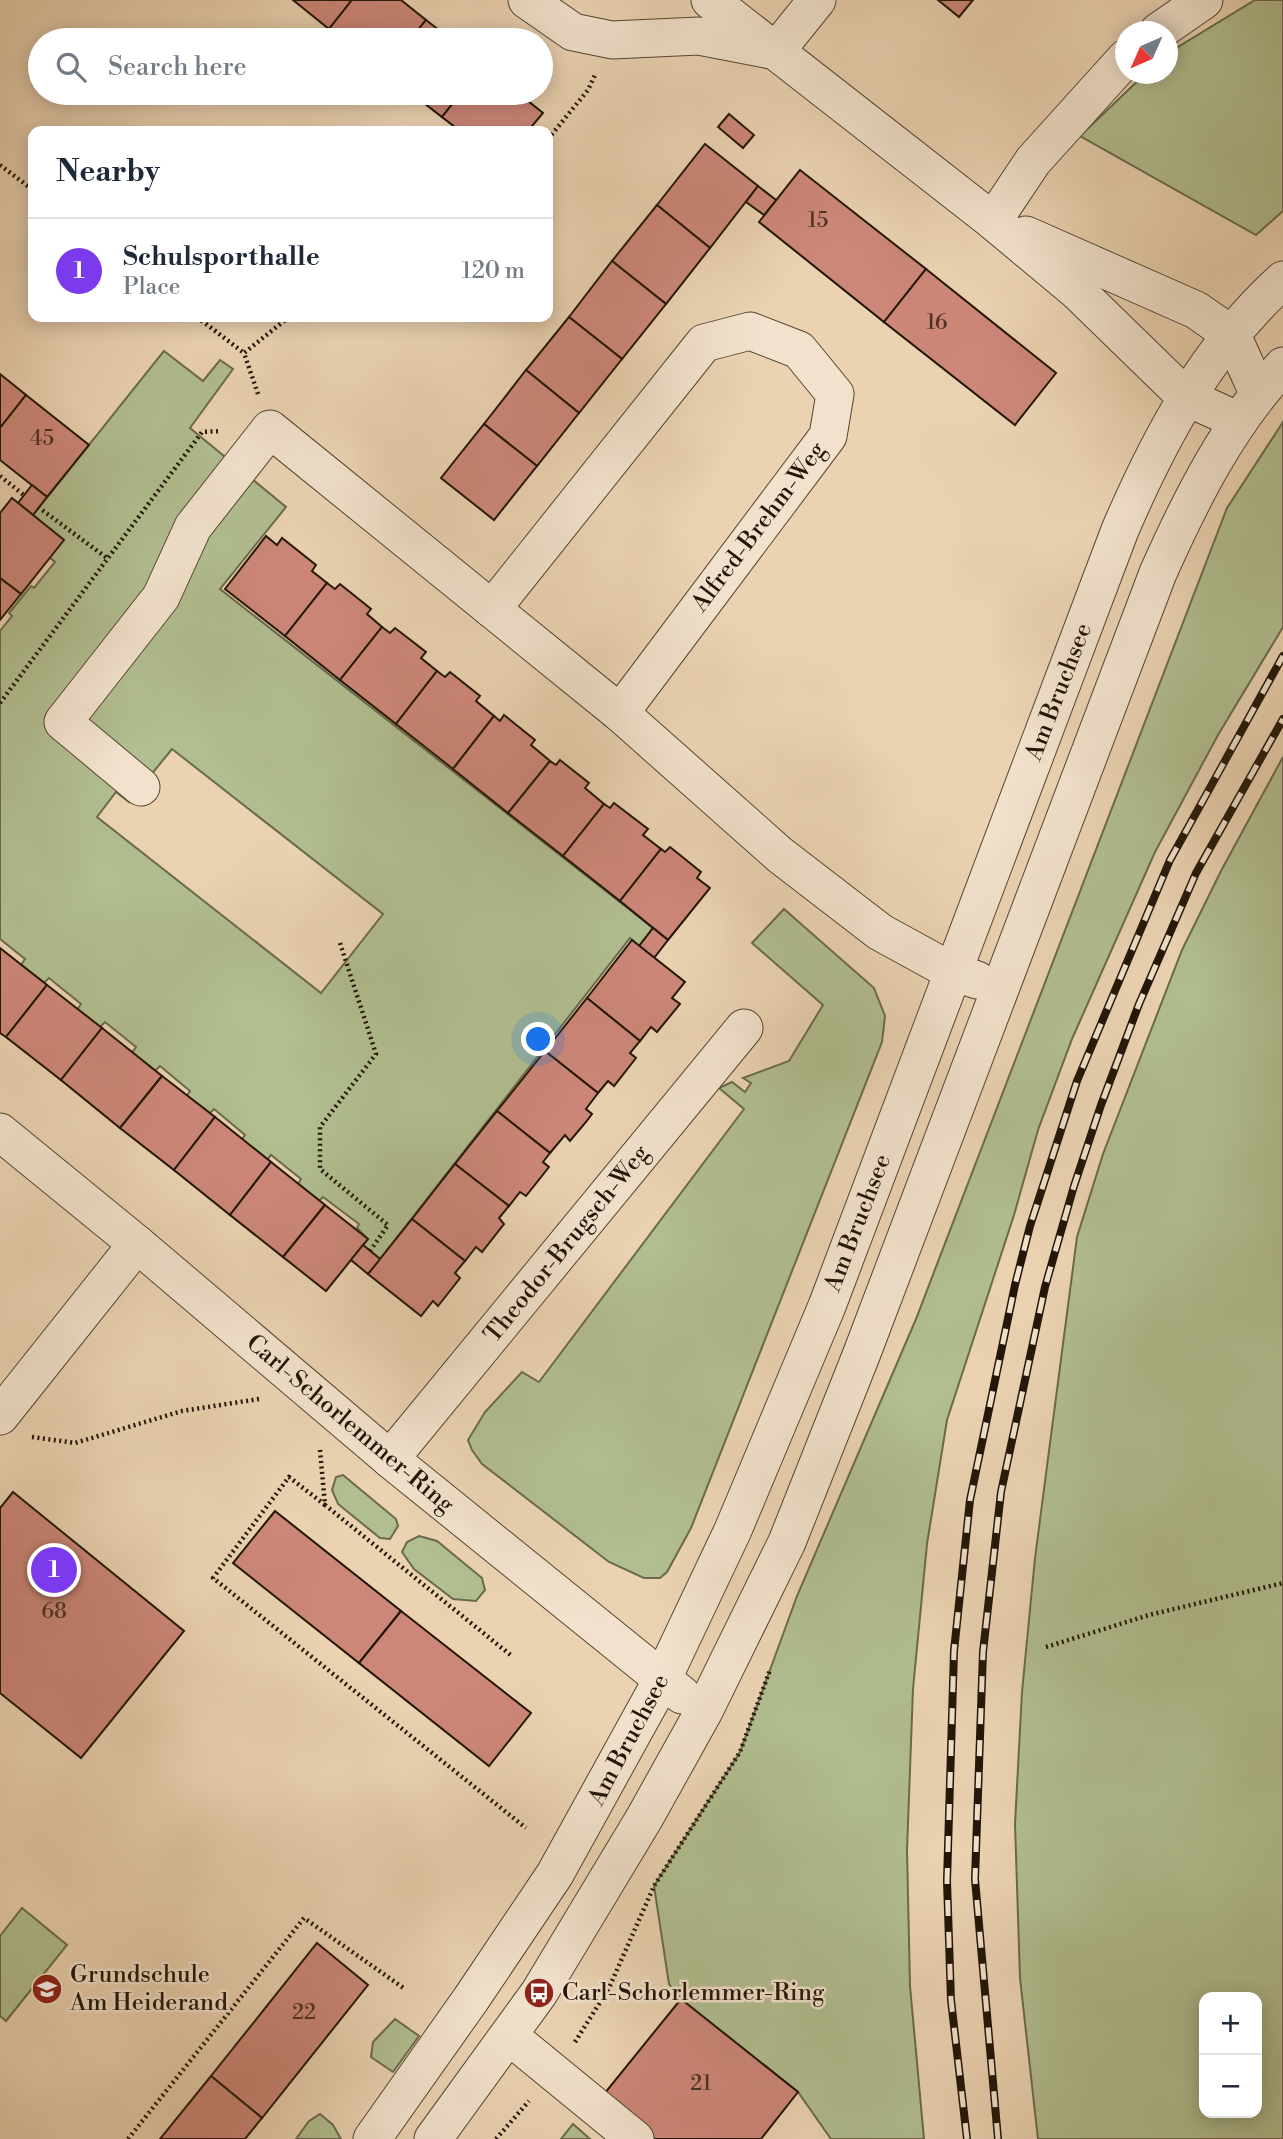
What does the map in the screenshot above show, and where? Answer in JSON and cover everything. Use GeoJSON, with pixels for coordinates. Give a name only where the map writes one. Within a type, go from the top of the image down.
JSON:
{"type":"FeatureCollection","features":[{"type":"Feature","properties":{"kind":"street"},"geometry":{"type":"LineString","coordinates":[[527,0],[573,32],[612,40],[699,36],[776,51]]}},
{"type":"Feature","properties":{"kind":"street"},"geometry":{"type":"LineString","coordinates":[[710,0],[993,221],[1077,291],[1186,397],[1248,407],[1232,335],[1196,310],[993,221]]}},
{"type":"Feature","properties":{"kind":"street"},"geometry":{"type":"LineString","coordinates":[[776,51],[817,0]]}},
{"type":"Feature","properties":{"kind":"street"},"geometry":{"type":"LineString","coordinates":[[1174,21],[1204,0]]}},
{"type":"Feature","properties":{"kind":"street"},"geometry":{"type":"LineString","coordinates":[[993,221],[1033,161],[1115,69]]}},
{"type":"Feature","properties":{"kind":"street","name":"Am Bruchsee"},"geometry":{"type":"LineString","coordinates":[[372,2139],[555,1874],[662,1680],[733,1530],[827,1306],[1147,466],[1186,397],[1232,335],[1283,280]]}},
{"type":"Feature","properties":{"kind":"street","name":"Alfred-Brehm-Weg"},"geometry":{"type":"LineString","coordinates":[[492,609],[705,343],[750,331],[799,350],[835,394],[828,436],[620,713]]}},
{"type":"Feature","properties":{"kind":"street","name":"Am Bruchsee"},"geometry":{"type":"LineString","coordinates":[[433,2139],[539,1993],[638,1829],[704,1711],[787,1542],[867,1340],[1158,573],[1186,511],[1248,407],[1283,366]]}},
{"type":"Feature","properties":{"kind":"street"},"geometry":{"type":"LineString","coordinates":[[141,786],[63,722],[161,597],[193,527],[270,429],[620,713],[780,855],[880,932],[953,972],[1001,989]]}},
{"type":"Feature","properties":{"kind":"street","name":"Theodor-Brugsch-Weg"},"geometry":{"type":"LineString","coordinates":[[390,1460],[744,1028]]}},
{"type":"Feature","properties":{"kind":"street","name":"Carl-Schorlemmer-Ring"},"geometry":{"type":"LineString","coordinates":[[0,1132],[137,1244],[390,1460],[704,1711]]}},
{"type":"Feature","properties":{"kind":"street"},"geometry":{"type":"LineString","coordinates":[[10,1426],[137,1244]]}},
{"type":"Feature","properties":{"kind":"street"},"geometry":{"type":"LineString","coordinates":[[509,2036],[635,2139]]}},
{"type":"Feature","properties":{"kind":"path"},"geometry":{"type":"LineString","coordinates":[[553,133],[588,90],[612,40]]}},
{"type":"Feature","properties":{"kind":"path"},"geometry":{"type":"LineString","coordinates":[[0,165],[28,186]]}},
{"type":"Feature","properties":{"kind":"path"},"geometry":{"type":"LineString","coordinates":[[0,703],[202,432],[270,429],[244,353],[204,322]]}},
{"type":"Feature","properties":{"kind":"path"},"geometry":{"type":"LineString","coordinates":[[244,353],[283,322]]}},
{"type":"Feature","properties":{"kind":"path"},"geometry":{"type":"LineString","coordinates":[[0,476],[25,496]]}},
{"type":"Feature","properties":{"kind":"path"},"geometry":{"type":"LineString","coordinates":[[38,507],[107,558]]}},
{"type":"Feature","properties":{"kind":"path"},"geometry":{"type":"LineString","coordinates":[[340,943],[376,1054],[320,1127],[320,1169],[388,1225],[370,1251]]}},
{"type":"Feature","properties":{"kind":"path"},"geometry":{"type":"LineString","coordinates":[[10,1426],[75,1443],[182,1411],[262,1398]]}},
{"type":"Feature","properties":{"kind":"path"},"geometry":{"type":"LineString","coordinates":[[319,1443],[325,1505]]}},
{"type":"Feature","properties":{"kind":"path"},"geometry":{"type":"LineString","coordinates":[[513,1657],[289,1477],[213,1578],[526,1828]]}},
{"type":"Feature","properties":{"kind":"path"},"geometry":{"type":"LineString","coordinates":[[1046,1647],[1149,1615],[1283,1583]]}},
{"type":"Feature","properties":{"kind":"path"},"geometry":{"type":"LineString","coordinates":[[128,2139],[304,1919],[405,1989]]}},
{"type":"Feature","properties":{"kind":"green space"},"geometry":{"type":"Polygon","coordinates":[[[1255,0],[1283,0],[1283,211],[1256,235],[1080,136],[1135,84],[1178,84],[1178,47],[1255,0]]]}},
{"type":"Feature","properties":{"kind":"green space"},"geometry":{"type":"Polygon","coordinates":[[[164,351],[203,381],[220,360],[233,369],[190,428],[286,507],[220,589],[653,928],[639,946],[630,938],[380,1259],[363,1245],[368,1239],[357,1228],[359,1224],[323,1197],[318,1202],[297,1186],[301,1179],[271,1155],[266,1161],[241,1141],[245,1135],[214,1109],[208,1115],[186,1097],[190,1091],[160,1066],[154,1072],[131,1054],[136,1047],[105,1022],[99,1028],[77,1010],[81,1004],[49,978],[44,983],[21,965],[25,959],[0,939],[0,631],[12,616],[9,613],[55,562],[49,557],[63,540],[33,515],[164,351]],[[172,749],[129,802],[116,792],[97,817],[321,993],[383,914],[172,749]]]}},
{"type":"Feature","properties":{"kind":"green space"},"geometry":{"type":"Polygon","coordinates":[[[1283,422],[1283,627],[1218,735],[1155,852],[1072,1039],[1038,1130],[1014,1215],[947,1420],[927,1544],[913,1689],[907,1850],[910,1986],[924,2139],[831,2139],[798,2092],[681,1999],[669,1984],[654,1886],[740,1752],[797,1596],[916,1319],[1227,508],[1283,422]]]}},
{"type":"Feature","properties":{"kind":"green space"},"geometry":{"type":"Polygon","coordinates":[[[1283,757],[1283,2139],[1038,2139],[1020,1978],[1015,1824],[1022,1692],[1035,1558],[1077,1237],[1103,1154],[1182,950],[1222,869],[1283,757]]]}},
{"type":"Feature","properties":{"kind":"green space"},"geometry":{"type":"Polygon","coordinates":[[[784,909],[874,988],[885,1016],[882,1042],[691,1528],[667,1572],[660,1578],[644,1578],[609,1562],[482,1464],[468,1440],[485,1412],[522,1372],[539,1382],[744,1109],[719,1088],[732,1082],[745,1092],[751,1083],[743,1078],[789,1061],[823,1005],[752,943],[784,909]]]}},
{"type":"Feature","properties":{"kind":"green space"},"geometry":{"type":"Polygon","coordinates":[[[343,1475],[396,1519],[398,1526],[390,1539],[380,1538],[338,1504],[332,1490],[336,1477],[343,1475]]]}},
{"type":"Feature","properties":{"kind":"green space"},"geometry":{"type":"Polygon","coordinates":[[[419,1536],[437,1541],[482,1578],[485,1590],[476,1601],[453,1599],[414,1569],[402,1552],[407,1542],[419,1536]]]}},
{"type":"Feature","properties":{"kind":"green space"},"geometry":{"type":"Polygon","coordinates":[[[22,1908],[67,1945],[6,2021],[0,2016],[0,1936],[22,1908]]]}},
{"type":"Feature","properties":{"kind":"green space"},"geometry":{"type":"Polygon","coordinates":[[[395,2019],[419,2036],[393,2072],[371,2057],[373,2042],[395,2019]]]}},
{"type":"Feature","properties":{"kind":"green space"},"geometry":{"type":"Polygon","coordinates":[[[320,2114],[333,2125],[341,2139],[296,2139],[309,2121],[320,2114]]]}},
{"type":"Feature","properties":{"kind":"green space"},"geometry":{"type":"Polygon","coordinates":[[[573,2124],[590,2139],[561,2139],[573,2124]]]}},
{"type":"Feature","properties":{"kind":"building"},"geometry":{"type":"Polygon","coordinates":[[[293,0],[352,0],[328,28],[293,0]]]}},
{"type":"Feature","properties":{"kind":"building"},"geometry":{"type":"Polygon","coordinates":[[[352,0],[401,0],[426,20],[420,28],[330,28],[352,0]]]}},
{"type":"Feature","properties":{"kind":"building"},"geometry":{"type":"Polygon","coordinates":[[[938,0],[973,0],[959,17],[938,0]]]}},
{"type":"Feature","properties":{"kind":"building"},"geometry":{"type":"Polygon","coordinates":[[[426,20],[436,28],[420,28],[426,20]]]}},
{"type":"Feature","properties":{"kind":"building"},"geometry":{"type":"Polygon","coordinates":[[[426,105],[452,105],[442,117],[426,105]]]}},
{"type":"Feature","properties":{"kind":"building"},"geometry":{"type":"Polygon","coordinates":[[[452,105],[533,105],[543,113],[532,126],[454,126],[442,117],[452,105]]]}},
{"type":"Feature","properties":{"kind":"building"},"geometry":{"type":"Polygon","coordinates":[[[729,114],[754,135],[743,148],[718,127],[729,114]]]}},
{"type":"Feature","properties":{"kind":"building"},"geometry":{"type":"Polygon","coordinates":[[[705,144],[758,186],[710,248],[657,205],[705,144]]]}},
{"type":"Feature","properties":{"kind":"building"},"geometry":{"type":"Polygon","coordinates":[[[800,170],[926,269],[884,322],[759,222],[800,170]]]}},
{"type":"Feature","properties":{"kind":"building"},"geometry":{"type":"Polygon","coordinates":[[[758,186],[776,200],[764,215],[746,202],[758,186]]]}},
{"type":"Feature","properties":{"kind":"building"},"geometry":{"type":"Polygon","coordinates":[[[657,205],[710,248],[666,304],[612,261],[657,205]]]}},
{"type":"Feature","properties":{"kind":"building"},"geometry":{"type":"Polygon","coordinates":[[[612,261],[666,304],[622,359],[569,317],[612,261]]]}},
{"type":"Feature","properties":{"kind":"building"},"geometry":{"type":"Polygon","coordinates":[[[926,269],[1056,373],[1015,425],[884,322],[926,269]]]}},
{"type":"Feature","properties":{"kind":"building"},"geometry":{"type":"Polygon","coordinates":[[[569,317],[622,359],[579,413],[526,370],[569,317]]]}},
{"type":"Feature","properties":{"kind":"building"},"geometry":{"type":"Polygon","coordinates":[[[526,370],[579,413],[537,466],[484,424],[526,370]]]}},
{"type":"Feature","properties":{"kind":"building"},"geometry":{"type":"Polygon","coordinates":[[[0,374],[26,395],[0,428],[0,374]]]}},
{"type":"Feature","properties":{"kind":"building"},"geometry":{"type":"Polygon","coordinates":[[[26,395],[89,445],[47,497],[0,460],[0,428],[26,395]]]}},
{"type":"Feature","properties":{"kind":"building"},"geometry":{"type":"Polygon","coordinates":[[[484,424],[537,466],[494,520],[441,478],[484,424]]]}},
{"type":"Feature","properties":{"kind":"building"},"geometry":{"type":"Polygon","coordinates":[[[32,485],[47,497],[33,515],[18,503],[32,485]]]}},
{"type":"Feature","properties":{"kind":"building"},"geometry":{"type":"Polygon","coordinates":[[[12,498],[64,540],[21,594],[0,578],[0,513],[12,498]]]}},
{"type":"Feature","properties":{"kind":"building"},"geometry":{"type":"Polygon","coordinates":[[[266,536],[277,545],[282,538],[316,565],[312,571],[327,583],[285,636],[225,589],[266,536]]]}},
{"type":"Feature","properties":{"kind":"building"},"geometry":{"type":"Polygon","coordinates":[[[0,578],[21,594],[0,620],[0,578]]]}},
{"type":"Feature","properties":{"kind":"building"},"geometry":{"type":"Polygon","coordinates":[[[327,583],[335,589],[340,584],[371,609],[367,614],[382,627],[340,680],[285,636],[327,583]]]}},
{"type":"Feature","properties":{"kind":"building"},"geometry":{"type":"Polygon","coordinates":[[[382,627],[390,633],[395,628],[426,652],[421,658],[437,671],[396,724],[340,680],[382,627]]]}},
{"type":"Feature","properties":{"kind":"building"},"geometry":{"type":"Polygon","coordinates":[[[437,671],[445,677],[450,672],[480,696],[476,701],[494,716],[453,769],[396,724],[437,671]]]}},
{"type":"Feature","properties":{"kind":"building"},"geometry":{"type":"Polygon","coordinates":[[[504,715],[535,740],[531,745],[550,761],[508,813],[453,769],[494,716],[500,721],[504,715]]]}},
{"type":"Feature","properties":{"kind":"building"},"geometry":{"type":"Polygon","coordinates":[[[560,760],[589,783],[585,788],[604,804],[563,856],[508,813],[550,761],[556,765],[560,760]]]}},
{"type":"Feature","properties":{"kind":"building"},"geometry":{"type":"Polygon","coordinates":[[[614,803],[648,829],[643,835],[661,849],[620,901],[563,856],[604,804],[610,808],[614,803]]]}},
{"type":"Feature","properties":{"kind":"building"},"geometry":{"type":"Polygon","coordinates":[[[670,847],[701,872],[697,878],[710,888],[668,940],[620,901],[661,849],[665,852],[670,847]]]}},
{"type":"Feature","properties":{"kind":"building"},"geometry":{"type":"Polygon","coordinates":[[[653,928],[668,940],[654,958],[639,946],[653,928]]]}},
{"type":"Feature","properties":{"kind":"building"},"geometry":{"type":"Polygon","coordinates":[[[632,940],[685,982],[672,998],[680,1004],[657,1032],[651,1027],[640,1041],[587,998],[632,940]]]}},
{"type":"Feature","properties":{"kind":"building"},"geometry":{"type":"Polygon","coordinates":[[[0,948],[47,985],[6,1037],[0,1033],[0,948]]]}},
{"type":"Feature","properties":{"kind":"building"},"geometry":{"type":"Polygon","coordinates":[[[47,985],[102,1028],[61,1080],[6,1037],[47,985]]]}},
{"type":"Feature","properties":{"kind":"building"},"geometry":{"type":"Polygon","coordinates":[[[587,998],[640,1041],[630,1053],[636,1058],[614,1086],[608,1081],[598,1093],[545,1051],[587,998]]]}},
{"type":"Feature","properties":{"kind":"building"},"geometry":{"type":"Polygon","coordinates":[[[102,1028],[162,1076],[120,1128],[61,1080],[102,1028]]]}},
{"type":"Feature","properties":{"kind":"building"},"geometry":{"type":"Polygon","coordinates":[[[545,1051],[598,1093],[586,1109],[592,1114],[586,1122],[570,1141],[565,1135],[550,1153],[497,1111],[545,1051]]]}},
{"type":"Feature","properties":{"kind":"building"},"geometry":{"type":"Polygon","coordinates":[[[162,1076],[215,1117],[174,1170],[120,1128],[162,1076]]]}},
{"type":"Feature","properties":{"kind":"building"},"geometry":{"type":"Polygon","coordinates":[[[497,1111],[550,1153],[543,1162],[549,1167],[526,1196],[520,1192],[509,1206],[455,1164],[497,1111]]]}},
{"type":"Feature","properties":{"kind":"building"},"geometry":{"type":"Polygon","coordinates":[[[215,1117],[271,1162],[230,1215],[174,1170],[215,1117]]]}},
{"type":"Feature","properties":{"kind":"building"},"geometry":{"type":"Polygon","coordinates":[[[271,1162],[325,1205],[283,1257],[230,1215],[271,1162]]]}},
{"type":"Feature","properties":{"kind":"building"},"geometry":{"type":"Polygon","coordinates":[[[455,1164],[509,1206],[499,1218],[504,1224],[482,1252],[476,1247],[465,1261],[412,1219],[455,1164]]]}},
{"type":"Feature","properties":{"kind":"building"},"geometry":{"type":"Polygon","coordinates":[[[325,1205],[368,1239],[326,1291],[283,1257],[325,1205]]]}},
{"type":"Feature","properties":{"kind":"building"},"geometry":{"type":"Polygon","coordinates":[[[412,1219],[465,1261],[455,1273],[460,1278],[438,1306],[433,1301],[421,1316],[368,1274],[412,1219]]]}},
{"type":"Feature","properties":{"kind":"building"},"geometry":{"type":"Polygon","coordinates":[[[363,1245],[380,1259],[368,1274],[351,1260],[363,1245]]]}},
{"type":"Feature","properties":{"kind":"building"},"geometry":{"type":"Polygon","coordinates":[[[13,1492],[184,1631],[81,1758],[0,1693],[0,1508],[13,1492]]]}},
{"type":"Feature","properties":{"kind":"building"},"geometry":{"type":"Polygon","coordinates":[[[275,1511],[401,1611],[359,1663],[233,1563],[275,1511]]]}},
{"type":"Feature","properties":{"kind":"building"},"geometry":{"type":"Polygon","coordinates":[[[401,1611],[531,1713],[489,1766],[359,1663],[401,1611]]]}},
{"type":"Feature","properties":{"kind":"building"},"geometry":{"type":"Polygon","coordinates":[[[317,1943],[368,1985],[262,2118],[211,2076],[317,1943]]]}},
{"type":"Feature","properties":{"kind":"building"},"geometry":{"type":"Polygon","coordinates":[[[681,1999],[798,2092],[761,2139],[650,2139],[600,2099],[681,1999]]]}},
{"type":"Feature","properties":{"kind":"building"},"geometry":{"type":"Polygon","coordinates":[[[211,2076],[262,2118],[245,2139],[160,2139],[211,2076]]]}},
{"type":"Feature","properties":{"kind":"railway"},"geometry":{"type":"LineString","coordinates":[[967,2139],[951,2000],[947,1881],[954,1651],[970,1500],[1015,1285],[1030,1226],[1077,1081],[1170,860],[1283,656]]}},
{"type":"Feature","properties":{"kind":"railway"},"geometry":{"type":"LineString","coordinates":[[998,2139],[975,1879],[983,1652],[1001,1492],[1045,1287],[1101,1105],[1139,1004],[1196,873],[1283,719]]}},
{"type":"Feature","properties":{"kind":"place","name":"Schulsporthalle"},"geometry":{"type":"Point","coordinates":[54,1570]}},
{"type":"Feature","properties":{"kind":"place","name":"Grundschule Am Heiderand"},"geometry":{"type":"Point","coordinates":[47,1989]}},
{"type":"Feature","properties":{"kind":"place","name":"Carl-Schorlemmer-Ring"},"geometry":{"type":"Point","coordinates":[539,1993]}}]}
